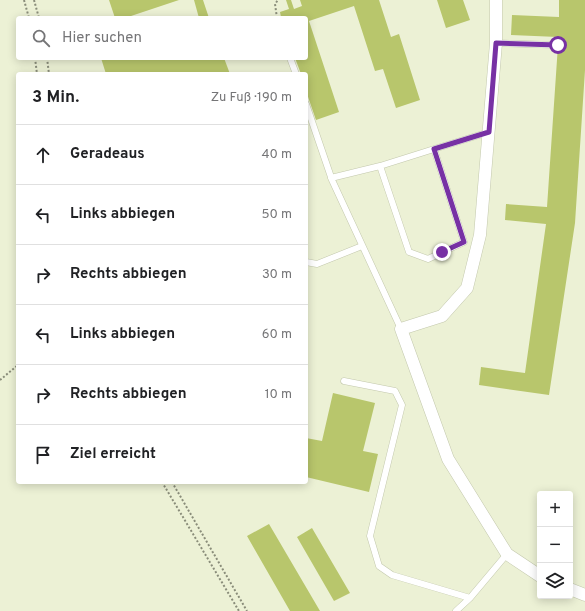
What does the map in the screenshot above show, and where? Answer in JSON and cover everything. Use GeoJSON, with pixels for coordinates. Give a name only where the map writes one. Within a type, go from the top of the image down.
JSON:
{"type":"FeatureCollection","features":[{"type":"Feature","properties":{"kind":"street"},"geometry":{"type":"LineString","coordinates":[[496,0],[496,43],[480,235],[467,288],[442,316],[401,329],[448,459],[507,554],[537,574]]}},
{"type":"Feature","properties":{"kind":"street"},"geometry":{"type":"LineString","coordinates":[[573,591],[585,595]]}},
{"type":"Feature","properties":{"kind":"lane"},"geometry":{"type":"LineString","coordinates":[[496,43],[558,45]]}},
{"type":"Feature","properties":{"kind":"lane"},"geometry":{"type":"LineString","coordinates":[[291,60],[295,72]]}},
{"type":"Feature","properties":{"kind":"lane"},"geometry":{"type":"LineString","coordinates":[[308,110],[331,178],[401,329]]}},
{"type":"Feature","properties":{"kind":"lane"},"geometry":{"type":"LineString","coordinates":[[331,178],[380,166],[489,132]]}},
{"type":"Feature","properties":{"kind":"lane"},"geometry":{"type":"LineString","coordinates":[[380,166],[409,252],[428,259],[464,242],[434,149]]}},
{"type":"Feature","properties":{"kind":"lane"},"geometry":{"type":"LineString","coordinates":[[308,262],[317,264],[362,246]]}},
{"type":"Feature","properties":{"kind":"lane"},"geometry":{"type":"LineString","coordinates":[[344,381],[395,391],[402,405],[370,536],[379,566],[392,575],[470,598]]}},
{"type":"Feature","properties":{"kind":"lane"},"geometry":{"type":"LineString","coordinates":[[456,611],[470,598],[507,554]]}},
{"type":"Feature","properties":{"kind":"path"},"geometry":{"type":"LineString","coordinates":[[24,0],[28,16]]}},
{"type":"Feature","properties":{"kind":"path"},"geometry":{"type":"LineString","coordinates":[[34,0],[38,16]]}},
{"type":"Feature","properties":{"kind":"path"},"geometry":{"type":"LineString","coordinates":[[277,16],[275,4],[278,0]]}},
{"type":"Feature","properties":{"kind":"path"},"geometry":{"type":"LineString","coordinates":[[36,60],[37,72]]}},
{"type":"Feature","properties":{"kind":"path"},"geometry":{"type":"LineString","coordinates":[[47,60],[49,72]]}},
{"type":"Feature","properties":{"kind":"path"},"geometry":{"type":"LineString","coordinates":[[0,380],[16,366]]}},
{"type":"Feature","properties":{"kind":"path"},"geometry":{"type":"LineString","coordinates":[[163,484],[239,611]]}},
{"type":"Feature","properties":{"kind":"path"},"geometry":{"type":"LineString","coordinates":[[173,484],[247,611]]}},
{"type":"Feature","properties":{"kind":"building"},"geometry":{"type":"Polygon","coordinates":[[[109,0],[179,0],[131,16],[114,16],[109,0]]]}},
{"type":"Feature","properties":{"kind":"building"},"geometry":{"type":"Polygon","coordinates":[[[194,0],[203,0],[208,16],[198,16],[194,0]]]}},
{"type":"Feature","properties":{"kind":"building"},"geometry":{"type":"Polygon","coordinates":[[[286,0],[291,0],[294,9],[302,6],[300,0],[379,0],[391,37],[399,34],[420,100],[396,108],[383,69],[375,71],[354,6],[309,21],[339,112],[316,120],[308,97],[308,72],[300,72],[296,60],[308,60],[308,16],[281,16],[280,12],[289,9],[286,0]]]}},
{"type":"Feature","properties":{"kind":"building"},"geometry":{"type":"Polygon","coordinates":[[[437,0],[463,0],[470,20],[446,28],[437,0]]]}},
{"type":"Feature","properties":{"kind":"building"},"geometry":{"type":"Polygon","coordinates":[[[559,0],[585,0],[585,70],[575,223],[549,395],[479,385],[481,367],[525,373],[546,224],[505,220],[506,204],[547,207],[558,37],[511,35],[512,15],[559,17],[559,0]]]}},
{"type":"Feature","properties":{"kind":"building"},"geometry":{"type":"Polygon","coordinates":[[[102,60],[225,60],[229,72],[105,72],[102,60]]]}},
{"type":"Feature","properties":{"kind":"building"},"geometry":{"type":"Polygon","coordinates":[[[333,393],[375,403],[363,451],[378,454],[369,492],[308,477],[308,438],[322,441],[333,393]]]}},
{"type":"Feature","properties":{"kind":"building"},"geometry":{"type":"Polygon","coordinates":[[[269,524],[320,611],[290,611],[247,536],[269,524]]]}},
{"type":"Feature","properties":{"kind":"building"},"geometry":{"type":"Polygon","coordinates":[[[312,528],[350,593],[334,601],[297,537],[312,528]]]}},
{"type":"Feature","properties":{"kind":"route"},"geometry":{"type":"LineString","coordinates":[[442,252],[464,242],[434,149],[489,132],[496,43],[558,45]]}}]}
